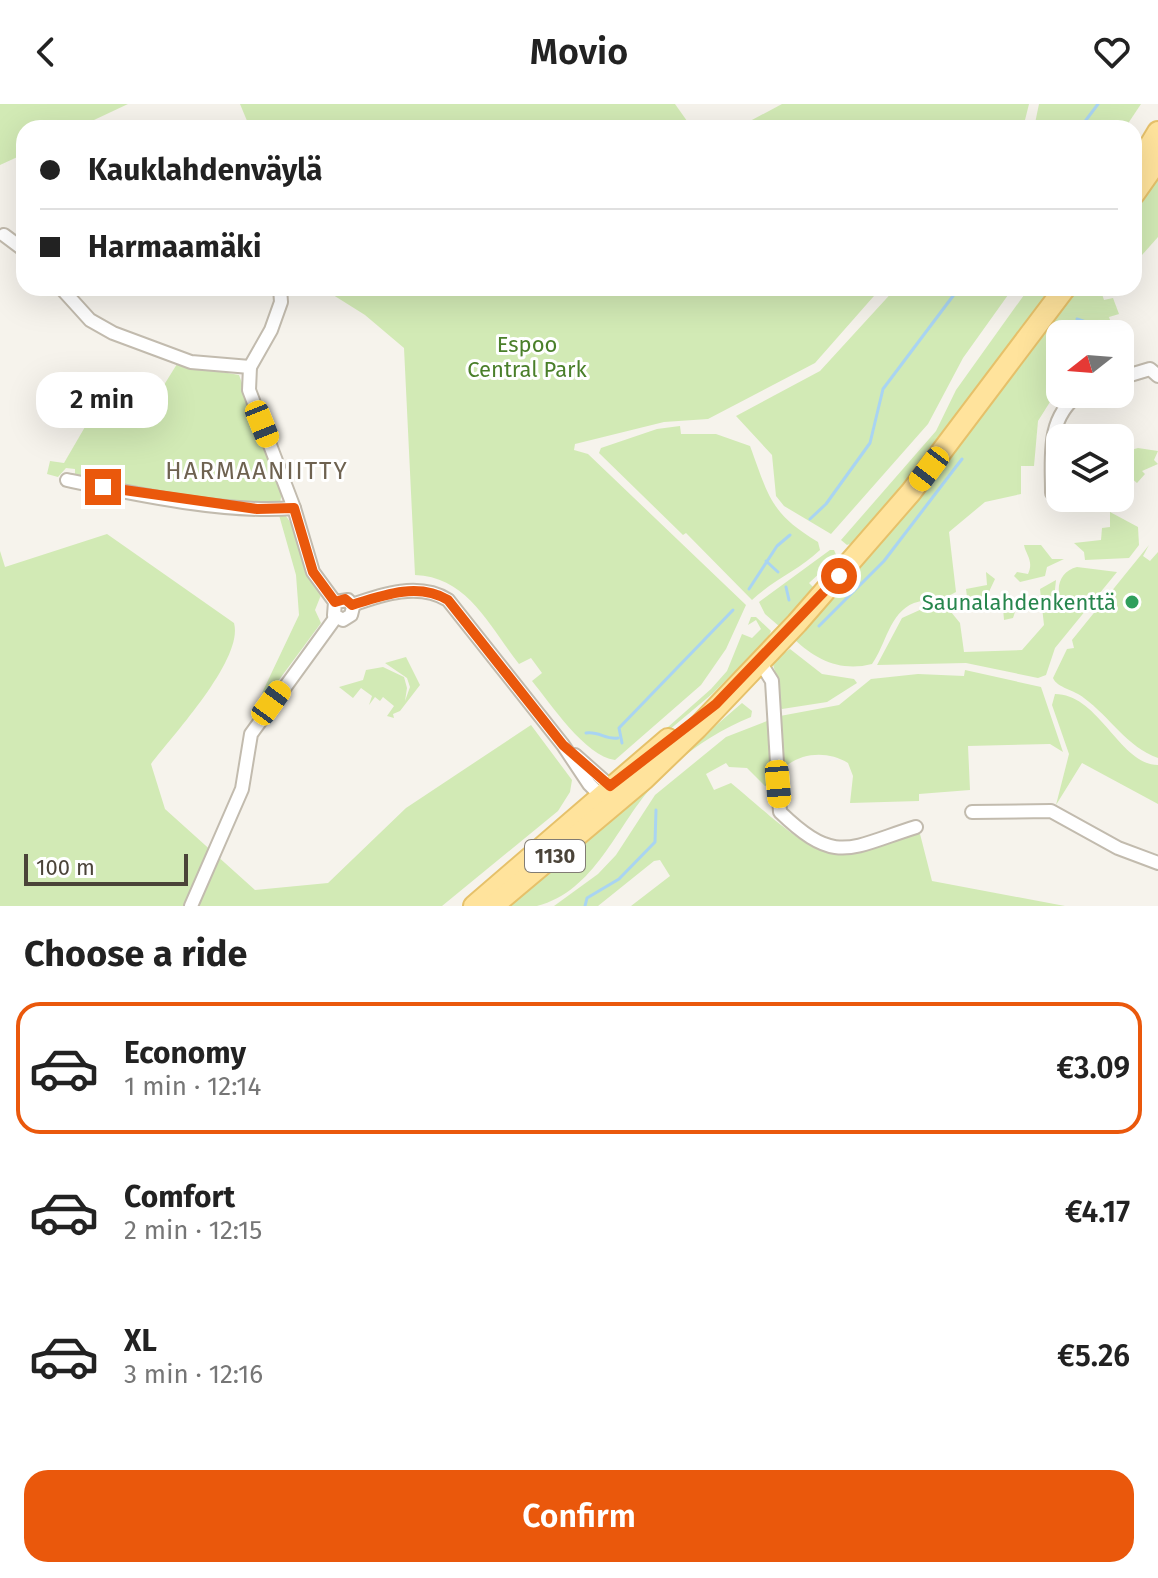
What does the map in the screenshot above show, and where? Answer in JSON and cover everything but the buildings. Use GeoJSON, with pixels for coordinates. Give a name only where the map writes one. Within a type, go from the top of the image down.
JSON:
{"type":"FeatureCollection","features":[{"type":"Feature","properties":{"kind":"main road"},"geometry":{"type":"LineString","coordinates":[[1142,159],[1158,132]]}},
{"type":"Feature","properties":{"kind":"main road"},"geometry":{"type":"LineString","coordinates":[[1142,183],[1158,160]]}},
{"type":"Feature","properties":{"kind":"main road","name":"1130"},"geometry":{"type":"LineString","coordinates":[[474,906],[716,704],[760,662],[911,492],[1059,296]]}},
{"type":"Feature","properties":{"kind":"main road","name":"1130"},"geometry":{"type":"LineString","coordinates":[[493,906],[608,795]]}},
{"type":"Feature","properties":{"kind":"street"},"geometry":{"type":"LineString","coordinates":[[4,235],[16,244]]}},
{"type":"Feature","properties":{"kind":"street"},"geometry":{"type":"LineString","coordinates":[[68,296],[90,320],[113,333],[191,362],[250,367]]}},
{"type":"Feature","properties":{"kind":"street"},"geometry":{"type":"LineString","coordinates":[[281,296],[271,330],[250,367],[249,390],[294,508],[313,572],[335,602]]}},
{"type":"Feature","properties":{"kind":"street"},"geometry":{"type":"LineString","coordinates":[[1134,374],[1150,369],[1158,376]]}},
{"type":"Feature","properties":{"kind":"street"},"geometry":{"type":"LineString","coordinates":[[67,480],[125,492],[257,509],[294,508]]}},
{"type":"Feature","properties":{"kind":"street"},"geometry":{"type":"LineString","coordinates":[[352,605],[385,595],[422,590],[448,600],[563,745],[608,795]]}},
{"type":"Feature","properties":{"kind":"street"},"geometry":{"type":"LineString","coordinates":[[335,602],[345,599],[352,605]]}},
{"type":"Feature","properties":{"kind":"street"},"geometry":{"type":"LineString","coordinates":[[335,602],[332,609],[336,617]]}},
{"type":"Feature","properties":{"kind":"street"},"geometry":{"type":"LineString","coordinates":[[336,617],[349,618],[352,605]]}},
{"type":"Feature","properties":{"kind":"street"},"geometry":{"type":"LineString","coordinates":[[191,906],[242,789],[257,723],[336,617]]}},
{"type":"Feature","properties":{"kind":"street"},"geometry":{"type":"LineString","coordinates":[[760,662],[772,681],[780,812],[797,829],[828,848],[842,849],[916,827]]}},
{"type":"Feature","properties":{"kind":"street"},"geometry":{"type":"LineString","coordinates":[[972,812],[1051,811],[1118,848],[1158,863]]}},
{"type":"Feature","properties":{"kind":"green space"},"geometry":{"type":"Polygon","coordinates":[[[0,104],[128,104],[94,120],[16,120],[16,158],[0,165],[0,104]]]}},
{"type":"Feature","properties":{"kind":"green space"},"geometry":{"type":"Polygon","coordinates":[[[240,104],[675,104],[686,120],[247,120],[240,104]]]}},
{"type":"Feature","properties":{"kind":"green space"},"geometry":{"type":"Polygon","coordinates":[[[782,104],[1029,104],[1025,120],[752,120],[782,104]]]}},
{"type":"Feature","properties":{"kind":"green space"},"geometry":{"type":"Polygon","coordinates":[[[1039,104],[1141,104],[1130,120],[1036,120],[1039,104]]]}},
{"type":"Feature","properties":{"kind":"green space"},"geometry":{"type":"Polygon","coordinates":[[[1158,171],[1158,237],[1142,255],[1142,190],[1158,171]]]}},
{"type":"Feature","properties":{"kind":"green space","name":"Espoo Central Park"},"geometry":{"type":"Polygon","coordinates":[[[335,296],[874,296],[815,363],[708,419],[664,422],[575,444],[574,450],[588,454],[746,605],[726,649],[701,685],[615,760],[592,749],[569,728],[532,681],[542,673],[531,658],[519,664],[476,606],[449,584],[415,575],[404,348],[365,315],[335,296]]]}},
{"type":"Feature","properties":{"kind":"green space"},"geometry":{"type":"Polygon","coordinates":[[[889,296],[1007,296],[963,358],[928,424],[831,534],[784,506],[776,496],[772,455],[736,416],[820,371],[889,296]]]}},
{"type":"Feature","properties":{"kind":"green space"},"geometry":{"type":"Polygon","coordinates":[[[1023,296],[1046,296],[917,471],[863,534],[847,545],[841,540],[936,431],[956,390],[1023,296]]]}},
{"type":"Feature","properties":{"kind":"green space"},"geometry":{"type":"Polygon","coordinates":[[[1066,296],[1113,298],[1119,314],[1109,317],[1110,320],[1050,320],[1066,296]]]}},
{"type":"Feature","properties":{"kind":"green space"},"geometry":{"type":"Polygon","coordinates":[[[1046,326],[1046,408],[1038,421],[1034,466],[1021,466],[1021,494],[985,502],[949,532],[956,592],[914,603],[899,614],[872,664],[839,665],[811,653],[794,639],[941,467],[998,395],[1046,326]]]}},
{"type":"Feature","properties":{"kind":"green space"},"geometry":{"type":"Polygon","coordinates":[[[177,364],[239,375],[282,492],[280,503],[270,507],[82,481],[75,476],[75,469],[66,468],[58,477],[47,474],[50,461],[64,463],[114,377],[159,393],[177,364]]]}},
{"type":"Feature","properties":{"kind":"green space"},"geometry":{"type":"Polygon","coordinates":[[[680,426],[681,434],[716,434],[750,446],[767,491],[780,512],[818,542],[820,550],[752,600],[686,533],[683,535],[599,453],[601,448],[657,429],[680,426]]]}},
{"type":"Feature","properties":{"kind":"green space"},"geometry":{"type":"Polygon","coordinates":[[[1134,449],[1158,451],[1154,460],[1158,464],[1142,471],[1145,474],[1137,483],[1134,480],[1134,449]]]}},
{"type":"Feature","properties":{"kind":"green space"},"geometry":{"type":"Polygon","coordinates":[[[1110,512],[1138,527],[1139,545],[1129,558],[1085,560],[1084,552],[1074,543],[1101,540],[1102,528],[1110,527],[1110,512]]]}},
{"type":"Feature","properties":{"kind":"green space"},"geometry":{"type":"Polygon","coordinates":[[[283,514],[292,526],[321,595],[315,610],[321,623],[270,692],[262,693],[299,615],[296,575],[279,515],[283,514]]]}},
{"type":"Feature","properties":{"kind":"green space"},"geometry":{"type":"Polygon","coordinates":[[[107,534],[234,623],[234,638],[218,676],[151,764],[165,809],[255,890],[328,883],[406,808],[531,725],[572,780],[570,792],[558,811],[442,906],[0,906],[0,551],[5,567],[107,534]]]}},
{"type":"Feature","properties":{"kind":"green space"},"geometry":{"type":"Polygon","coordinates":[[[1024,545],[1041,545],[1052,559],[1064,559],[1047,567],[1045,576],[1020,582],[1014,576],[1017,572],[1028,574],[1030,565],[1024,545]]]}},
{"type":"Feature","properties":{"kind":"green space","name":"Saunalahdenkenttä"},"geometry":{"type":"Polygon","coordinates":[[[1149,545],[1143,556],[1150,561],[1158,552],[1158,758],[1137,747],[1080,695],[1058,684],[1053,678],[1067,649],[1074,648],[1072,640],[1149,545]]]}},
{"type":"Feature","properties":{"kind":"green space"},"geometry":{"type":"Polygon","coordinates":[[[834,550],[837,557],[809,583],[813,587],[780,627],[765,614],[759,602],[834,550]]]}},
{"type":"Feature","properties":{"kind":"green space"},"geometry":{"type":"Polygon","coordinates":[[[1077,567],[1117,572],[1055,648],[1046,675],[1038,678],[966,663],[877,665],[902,618],[933,604],[947,607],[960,623],[964,652],[1022,650],[1044,625],[1040,589],[1056,580],[1054,599],[1059,610],[1065,605],[1059,594],[1062,577],[1077,567]]]}},
{"type":"Feature","properties":{"kind":"green space"},"geometry":{"type":"Polygon","coordinates":[[[986,572],[995,579],[987,596],[993,601],[1009,594],[1016,609],[1013,618],[1004,620],[1003,608],[987,610],[986,607],[969,612],[966,589],[987,585],[986,572]]]}},
{"type":"Feature","properties":{"kind":"green space"},"geometry":{"type":"Polygon","coordinates":[[[751,617],[756,617],[771,631],[767,640],[712,694],[625,767],[613,770],[625,765],[711,689],[727,671],[742,634],[752,638],[761,629],[756,620],[748,625],[751,617]]]}},
{"type":"Feature","properties":{"kind":"green space"},"geometry":{"type":"Polygon","coordinates":[[[790,649],[822,674],[854,679],[857,683],[827,702],[782,709],[776,703],[778,682],[772,661],[790,649]]]}},
{"type":"Feature","properties":{"kind":"green space"},"geometry":{"type":"Polygon","coordinates":[[[406,657],[420,685],[400,711],[393,714],[394,718],[387,716],[394,706],[383,697],[380,701],[375,697],[369,705],[372,696],[361,688],[353,698],[339,687],[363,680],[366,670],[383,667],[404,677],[407,688],[405,701],[410,687],[407,678],[385,663],[406,657]]]}},
{"type":"Feature","properties":{"kind":"green space"},"geometry":{"type":"Polygon","coordinates":[[[965,670],[1041,687],[1063,752],[1050,744],[968,746],[970,790],[919,794],[919,801],[850,803],[853,776],[848,763],[833,756],[800,758],[786,766],[785,773],[781,771],[780,716],[839,705],[871,679],[918,674],[964,676],[965,670]]]}},
{"type":"Feature","properties":{"kind":"green space"},"geometry":{"type":"Polygon","coordinates":[[[1055,694],[1070,697],[1084,705],[1132,754],[1144,762],[1158,765],[1158,804],[1082,763],[1056,805],[1069,754],[1052,705],[1055,694]]]}},
{"type":"Feature","properties":{"kind":"green space"},"geometry":{"type":"Polygon","coordinates":[[[742,703],[752,711],[751,717],[697,746],[662,776],[638,804],[603,856],[574,887],[537,906],[506,906],[742,703]]]}},
{"type":"Feature","properties":{"kind":"green space"},"geometry":{"type":"Polygon","coordinates":[[[770,722],[773,784],[765,786],[747,768],[729,767],[726,763],[706,774],[714,790],[731,783],[791,833],[828,852],[860,848],[919,830],[932,881],[1065,906],[631,906],[670,876],[660,860],[654,861],[598,906],[554,906],[598,874],[616,855],[655,795],[726,737],[770,722]]]}},
{"type":"Feature","properties":{"kind":"waterway"},"geometry":{"type":"LineString","coordinates":[[1086,120],[1098,104]]}},
{"type":"Feature","properties":{"kind":"waterway"},"geometry":{"type":"LineString","coordinates":[[810,519],[826,504],[870,443],[883,389],[953,296]]}},
{"type":"Feature","properties":{"kind":"waterway"},"geometry":{"type":"LineString","coordinates":[[819,626],[884,561],[962,459]]}},
{"type":"Feature","properties":{"kind":"waterway"},"geometry":{"type":"LineString","coordinates":[[749,589],[777,546],[790,535]]}},
{"type":"Feature","properties":{"kind":"waterway"},"geometry":{"type":"LineString","coordinates":[[766,561],[778,572]]}},
{"type":"Feature","properties":{"kind":"waterway"},"geometry":{"type":"LineString","coordinates":[[786,587],[789,600]]}},
{"type":"Feature","properties":{"kind":"waterway"},"geometry":{"type":"LineString","coordinates":[[622,743],[619,728],[733,610]]}},
{"type":"Feature","properties":{"kind":"waterway"},"geometry":{"type":"LineString","coordinates":[[586,733],[618,738]]}},
{"type":"Feature","properties":{"kind":"waterway"},"geometry":{"type":"LineString","coordinates":[[585,906],[587,898],[619,879],[655,842],[656,810]]}},
{"type":"Feature","properties":{"kind":"place","name":"Saunalahdenkenttä"},"geometry":{"type":"Point","coordinates":[1132,602]}},
{"type":"Feature","properties":{"kind":"district","name":"HARMAANIITTY"},"geometry":{"type":"Point","coordinates":[257,471]}},
{"type":"Feature","properties":{"kind":"route"},"geometry":{"type":"LineString","coordinates":[[103,487],[257,509],[294,508],[313,572],[319,585],[335,602],[345,599],[352,605],[385,595],[422,590],[435,592],[448,600],[563,745],[610,786],[716,704],[760,662],[839,576]]}}]}
